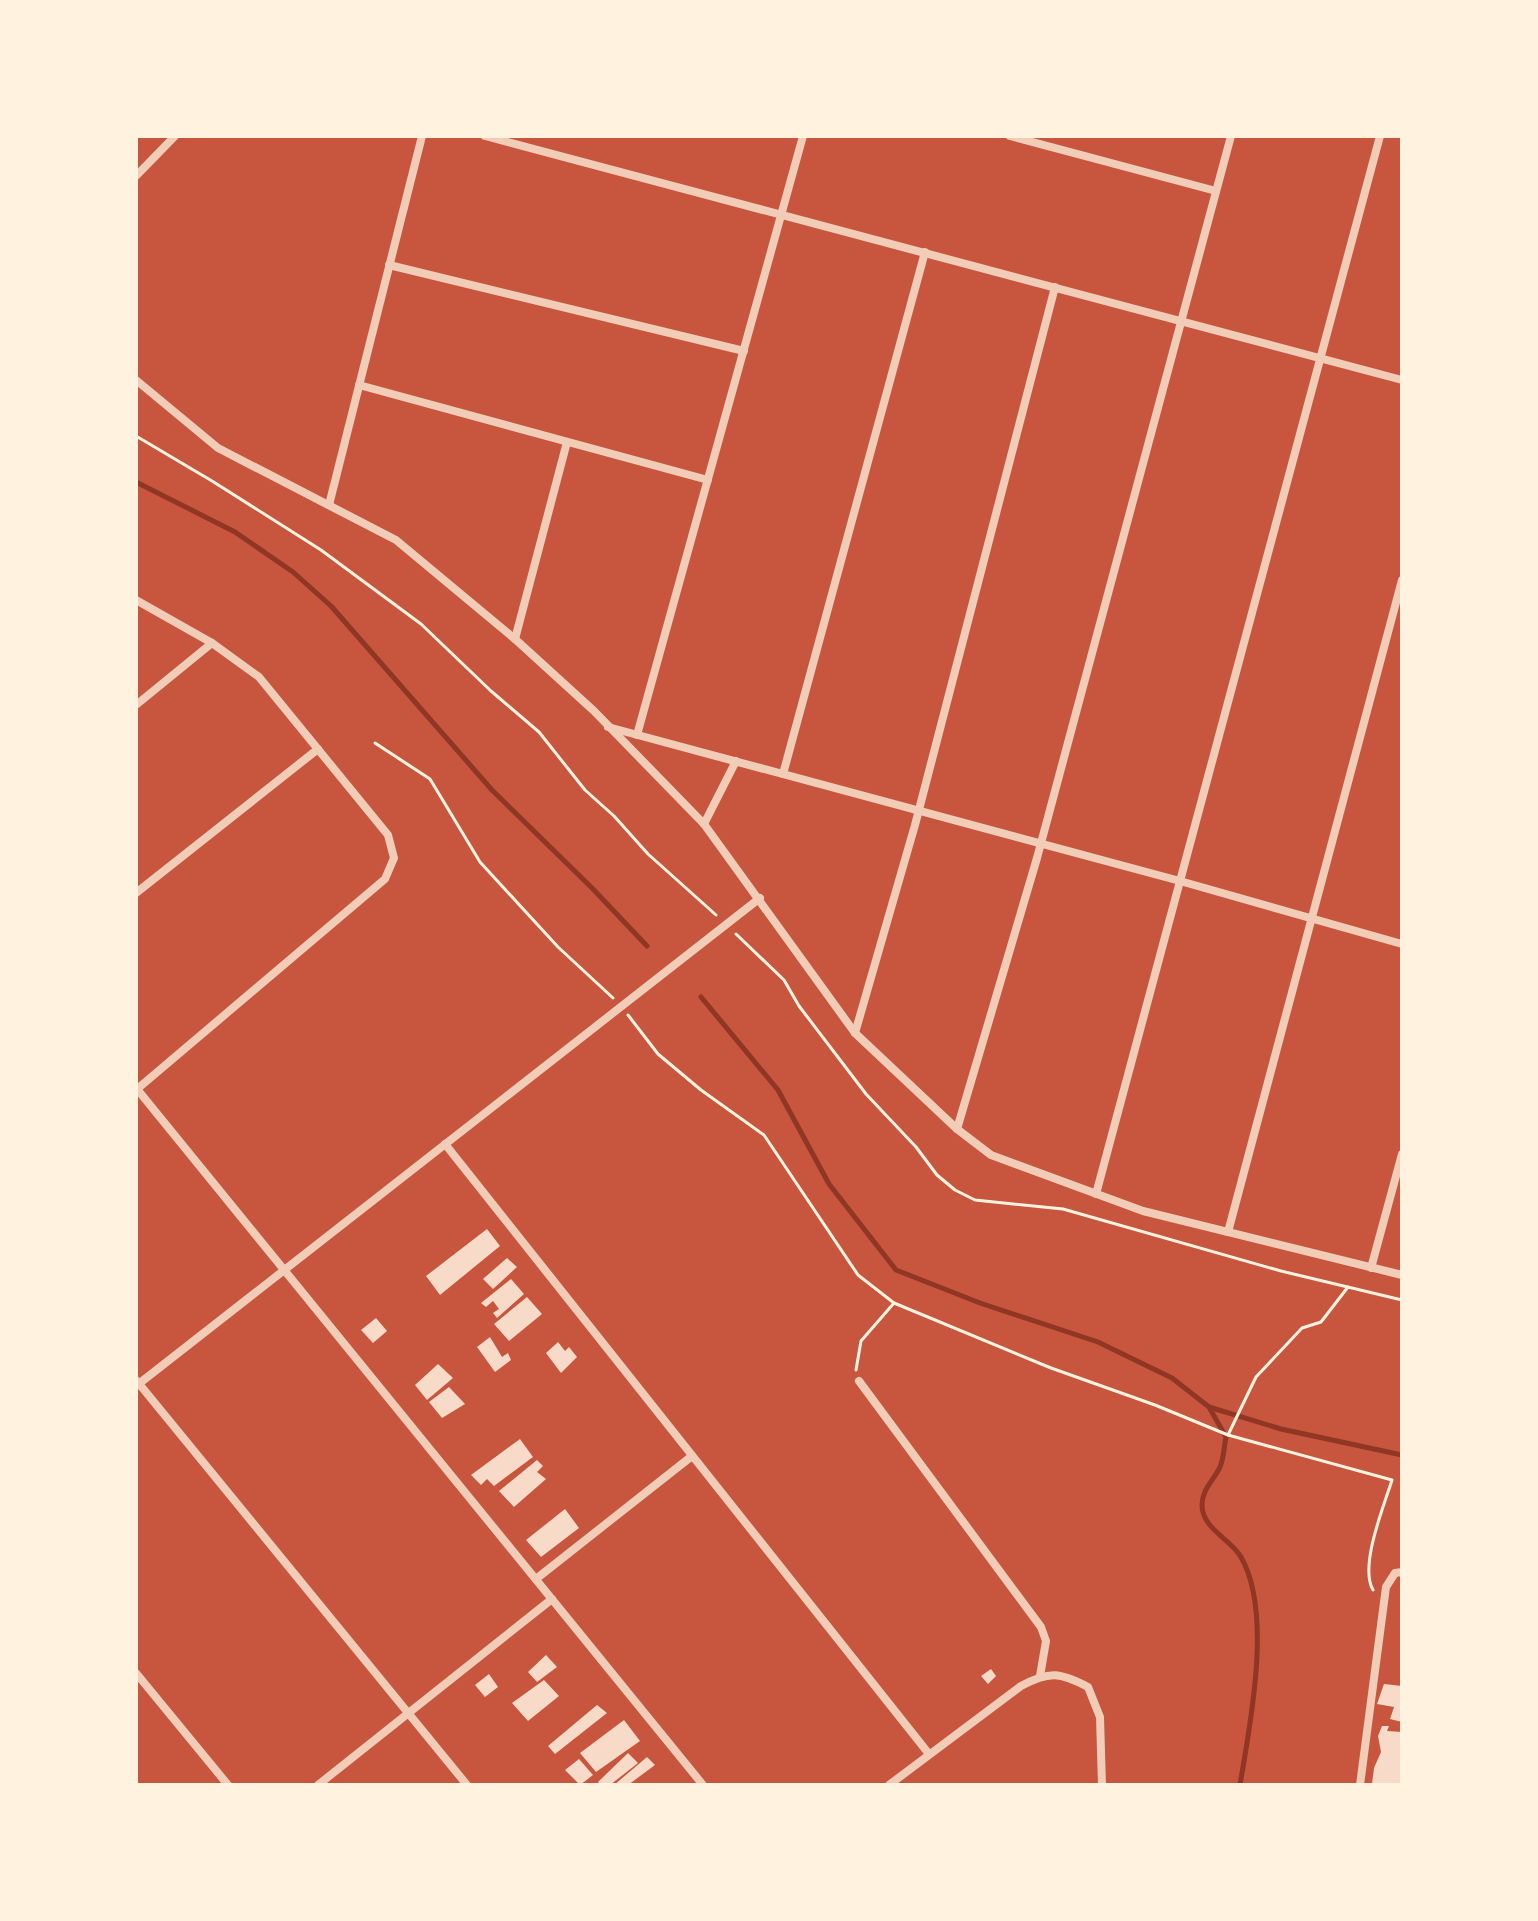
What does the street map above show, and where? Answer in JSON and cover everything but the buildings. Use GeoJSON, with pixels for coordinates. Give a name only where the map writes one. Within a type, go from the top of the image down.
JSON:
{"type":"FeatureCollection","features":[{"type":"Feature","properties":{"kind":"street"},"geometry":{"type":"LineString","coordinates":[[136,176],[175,136]]}},
{"type":"Feature","properties":{"kind":"street"},"geometry":{"type":"LineString","coordinates":[[329,505],[422,136]]}},
{"type":"Feature","properties":{"kind":"street"},"geometry":{"type":"LineString","coordinates":[[485,136],[1402,380]]}},
{"type":"Feature","properties":{"kind":"street"},"geometry":{"type":"LineString","coordinates":[[637,735],[803,136]]}},
{"type":"Feature","properties":{"kind":"street"},"geometry":{"type":"LineString","coordinates":[[1010,136],[1216,191]]}},
{"type":"Feature","properties":{"kind":"street"},"geometry":{"type":"LineString","coordinates":[[957,1129],[1041,844],[1231,136]]}},
{"type":"Feature","properties":{"kind":"street"},"geometry":{"type":"LineString","coordinates":[[1096,1194],[1380,136]]}},
{"type":"Feature","properties":{"kind":"street"},"geometry":{"type":"LineString","coordinates":[[783,774],[925,252]]}},
{"type":"Feature","properties":{"kind":"street"},"geometry":{"type":"LineString","coordinates":[[389,265],[744,351]]}},
{"type":"Feature","properties":{"kind":"street"},"geometry":{"type":"LineString","coordinates":[[855,1033],[919,811],[1055,287]]}},
{"type":"Feature","properties":{"kind":"street"},"geometry":{"type":"LineString","coordinates":[[136,380],[218,448],[396,540],[515,639],[594,711],[606,727],[704,824],[855,1033],[957,1129],[991,1155],[1143,1211],[1402,1275]]}},
{"type":"Feature","properties":{"kind":"street"},"geometry":{"type":"LineString","coordinates":[[359,385],[708,480]]}},
{"type":"Feature","properties":{"kind":"street"},"geometry":{"type":"LineString","coordinates":[[515,639],[567,442]]}},
{"type":"Feature","properties":{"kind":"street"},"geometry":{"type":"LineString","coordinates":[[1228,1232],[1402,580]]}},
{"type":"Feature","properties":{"kind":"street"},"geometry":{"type":"LineString","coordinates":[[136,600],[212,643],[259,677],[388,835],[394,858],[385,879],[136,1089],[703,1785]]}},
{"type":"Feature","properties":{"kind":"street"},"geometry":{"type":"LineString","coordinates":[[136,705],[212,643]]}},
{"type":"Feature","properties":{"kind":"street"},"geometry":{"type":"LineString","coordinates":[[606,727],[1402,944]]}},
{"type":"Feature","properties":{"kind":"street"},"geometry":{"type":"LineString","coordinates":[[136,893],[318,749]]}},
{"type":"Feature","properties":{"kind":"street"},"geometry":{"type":"LineString","coordinates":[[704,824],[736,761]]}},
{"type":"Feature","properties":{"kind":"street"},"geometry":{"type":"LineString","coordinates":[[467,1785],[137,1383],[760,898]]}},
{"type":"Feature","properties":{"kind":"street"},"geometry":{"type":"LineString","coordinates":[[445,1144],[929,1754]]}},
{"type":"Feature","properties":{"kind":"street"},"geometry":{"type":"LineString","coordinates":[[1371,1268],[1402,1154]]}},
{"type":"Feature","properties":{"kind":"street"},"geometry":{"type":"LineString","coordinates":[[859,1381],[1041,1627],[1046,1641],[1040,1676]]}},
{"type":"Feature","properties":{"kind":"street"},"geometry":{"type":"LineString","coordinates":[[536,1579],[692,1456]]}},
{"type":"Feature","properties":{"kind":"street"},"geometry":{"type":"LineString","coordinates":[[1360,1785],[1386,1587],[1395,1573],[1402,1572]]}},
{"type":"Feature","properties":{"kind":"street"},"geometry":{"type":"LineString","coordinates":[[318,1785],[552,1599]]}},
{"type":"Feature","properties":{"kind":"street"},"geometry":{"type":"LineString","coordinates":[[136,1673],[228,1785]]}},
{"type":"Feature","properties":{"kind":"street"},"geometry":{"type":"LineString","coordinates":[[889,1785],[1021,1686],[1040,1676],[1065,1675],[1088,1687],[1100,1717],[1102,1785]]}},
{"type":"Feature","properties":{"kind":"path"},"geometry":{"type":"LineString","coordinates":[[375,743],[430,779],[480,862],[558,947],[621,1006],[658,1054],[701,1090],[764,1135],[858,1275],[894,1303],[1227,1434],[1392,1480],[1368,1570],[1368,1581],[1383,1606]]}},
{"type":"Feature","properties":{"kind":"path"},"geometry":{"type":"LineString","coordinates":[[1227,1434],[1256,1377],[1302,1328],[1321,1322],[1349,1286]]}},
{"type":"Feature","properties":{"kind":"path"},"geometry":{"type":"LineString","coordinates":[[859,1381],[856,1371],[861,1341],[894,1303]]}},
{"type":"Feature","properties":{"kind":"waterway"},"geometry":{"type":"LineString","coordinates":[[136,482],[235,532],[293,572],[331,606],[492,790],[647,946]]}},
{"type":"Feature","properties":{"kind":"waterway"},"geometry":{"type":"LineString","coordinates":[[701,997],[778,1090],[829,1184],[896,1270],[980,1303],[1098,1342],[1172,1378],[1209,1407],[1281,1429],[1402,1455]]}},
{"type":"Feature","properties":{"kind":"waterway"},"geometry":{"type":"LineString","coordinates":[[1209,1407],[1226,1437],[1220,1467],[1204,1494],[1203,1513],[1241,1557],[1251,1580],[1256,1608],[1256,1669],[1240,1785]]}}]}
